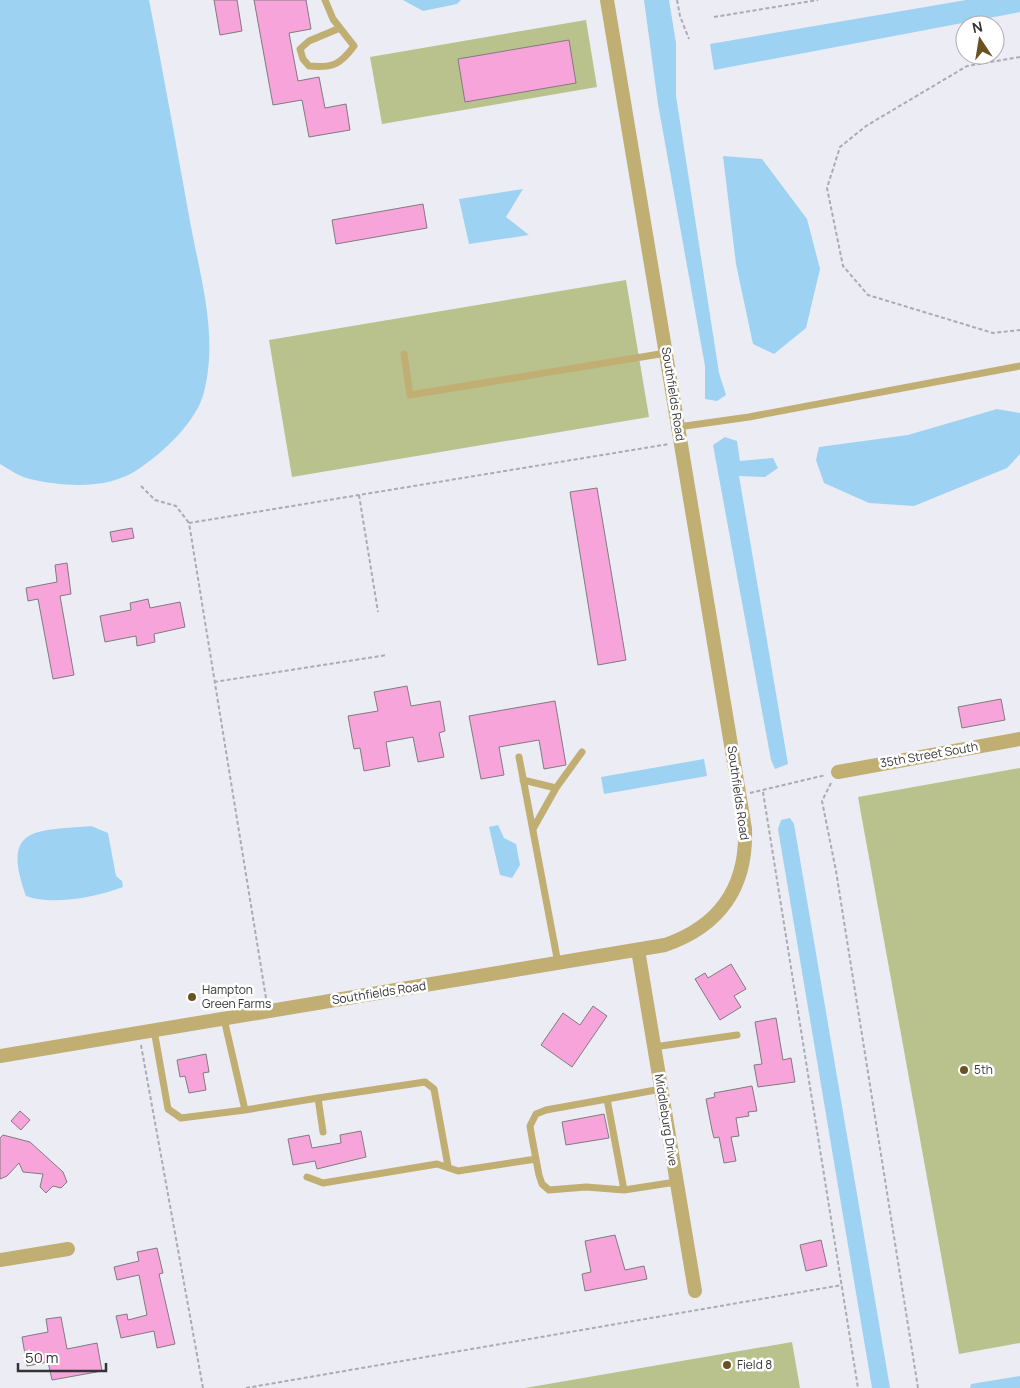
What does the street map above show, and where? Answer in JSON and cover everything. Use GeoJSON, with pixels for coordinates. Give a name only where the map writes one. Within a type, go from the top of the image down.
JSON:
{"type":"FeatureCollection","features":[{"type":"Feature","properties":{"kind":"street","name":"Southfields Road"},"geometry":{"type":"LineString","coordinates":[[0,1056],[664,945],[696,931],[722,909],[731,894],[741,871],[746,846],[740,794],[607,0]]}},
{"type":"Feature","properties":{"kind":"street","name":"35th Street South"},"geometry":{"type":"LineString","coordinates":[[838,772],[1020,739]]}},
{"type":"Feature","properties":{"kind":"street","name":"Middleburg Drive"},"geometry":{"type":"LineString","coordinates":[[638,950],[695,1291]]}},
{"type":"Feature","properties":{"kind":"street"},"geometry":{"type":"LineString","coordinates":[[0,1260],[68,1249]]}},
{"type":"Feature","properties":{"kind":"lane"},"geometry":{"type":"LineString","coordinates":[[325,0],[333,19],[340,28],[354,46],[343,62],[324,68],[309,66],[303,59],[300,49],[309,40],[340,28]]}},
{"type":"Feature","properties":{"kind":"lane"},"geometry":{"type":"LineString","coordinates":[[404,354],[410,395],[666,353]]}},
{"type":"Feature","properties":{"kind":"lane"},"geometry":{"type":"LineString","coordinates":[[678,428],[1020,366]]}},
{"type":"Feature","properties":{"kind":"lane"},"geometry":{"type":"LineString","coordinates":[[533,830],[556,788],[582,752]]}},
{"type":"Feature","properties":{"kind":"lane"},"geometry":{"type":"LineString","coordinates":[[519,757],[558,963]]}},
{"type":"Feature","properties":{"kind":"lane"},"geometry":{"type":"LineString","coordinates":[[524,780],[556,788]]}},
{"type":"Feature","properties":{"kind":"lane"},"geometry":{"type":"LineString","coordinates":[[224,1019],[245,1110]]}},
{"type":"Feature","properties":{"kind":"lane"},"geometry":{"type":"LineString","coordinates":[[154,1030],[168,1109],[181,1118],[425,1082],[434,1089],[448,1166]]}},
{"type":"Feature","properties":{"kind":"lane"},"geometry":{"type":"LineString","coordinates":[[654,1047],[737,1035]]}},
{"type":"Feature","properties":{"kind":"lane"},"geometry":{"type":"LineString","coordinates":[[661,1089],[546,1110],[536,1114],[530,1126],[542,1184],[549,1190],[586,1187],[624,1190],[676,1182]]}},
{"type":"Feature","properties":{"kind":"lane"},"geometry":{"type":"LineString","coordinates":[[318,1098],[323,1132]]}},
{"type":"Feature","properties":{"kind":"lane"},"geometry":{"type":"LineString","coordinates":[[607,1099],[624,1190]]}},
{"type":"Feature","properties":{"kind":"lane"},"geometry":{"type":"LineString","coordinates":[[307,1177],[323,1184],[437,1164],[448,1166],[458,1171],[536,1159]]}},
{"type":"Feature","properties":{"kind":"path"},"geometry":{"type":"LineString","coordinates":[[677,0],[680,16],[689,39]]}},
{"type":"Feature","properties":{"kind":"path"},"geometry":{"type":"LineString","coordinates":[[714,17],[818,0]]}},
{"type":"Feature","properties":{"kind":"path"},"geometry":{"type":"LineString","coordinates":[[1020,57],[967,66],[866,126],[840,147],[827,188],[843,266],[868,295],[994,333],[1020,330]]}},
{"type":"Feature","properties":{"kind":"path"},"geometry":{"type":"LineString","coordinates":[[189,523],[681,442]]}},
{"type":"Feature","properties":{"kind":"path"},"geometry":{"type":"LineString","coordinates":[[142,486],[155,500],[176,506],[189,523],[269,1011]]}},
{"type":"Feature","properties":{"kind":"path"},"geometry":{"type":"LineString","coordinates":[[359,495],[378,612]]}},
{"type":"Feature","properties":{"kind":"path"},"geometry":{"type":"LineString","coordinates":[[214,682],[387,655]]}},
{"type":"Feature","properties":{"kind":"path"},"geometry":{"type":"LineString","coordinates":[[740,794],[763,792],[838,772]]}},
{"type":"Feature","properties":{"kind":"path"},"geometry":{"type":"LineString","coordinates":[[838,772],[822,801],[836,871],[918,1388]]}},
{"type":"Feature","properties":{"kind":"path"},"geometry":{"type":"LineString","coordinates":[[763,792],[858,1388]]}},
{"type":"Feature","properties":{"kind":"path"},"geometry":{"type":"LineString","coordinates":[[138,1033],[203,1388]]}},
{"type":"Feature","properties":{"kind":"path"},"geometry":{"type":"LineString","coordinates":[[246,1388],[842,1286]]}},
{"type":"Feature","properties":{"kind":"green space"},"geometry":{"type":"Polygon","coordinates":[[[586,20],[597,87],[382,124],[370,57],[586,20]]]}},
{"type":"Feature","properties":{"kind":"green space"},"geometry":{"type":"Polygon","coordinates":[[[626,280],[649,417],[292,477],[269,340],[626,280]]]}},
{"type":"Feature","properties":{"kind":"green space","name":"5th"},"geometry":{"type":"Polygon","coordinates":[[[1020,768],[1020,1343],[959,1354],[858,797],[1020,768]]]}},
{"type":"Feature","properties":{"kind":"green space","name":"Field 8"},"geometry":{"type":"Polygon","coordinates":[[[792,1342],[800,1388],[525,1388],[792,1342]]]}},
{"type":"Feature","properties":{"kind":"water"},"geometry":{"type":"Polygon","coordinates":[[[0,0],[149,0],[206,304],[209,348],[208,370],[200,403],[187,425],[169,445],[140,468],[115,480],[87,485],[58,484],[22,477],[0,464],[0,0]]]}},
{"type":"Feature","properties":{"kind":"water"},"geometry":{"type":"Polygon","coordinates":[[[403,0],[461,0],[457,4],[423,11],[403,0]]]}},
{"type":"Feature","properties":{"kind":"water"},"geometry":{"type":"Polygon","coordinates":[[[644,0],[669,0],[676,43],[676,96],[719,373],[726,395],[717,401],[705,399],[705,366],[658,104],[644,0]]]}},
{"type":"Feature","properties":{"kind":"water"},"geometry":{"type":"Polygon","coordinates":[[[966,0],[1020,0],[1020,12],[1004,15],[955,15],[955,24],[714,70],[710,44],[966,0]]]}},
{"type":"Feature","properties":{"kind":"water"},"geometry":{"type":"Polygon","coordinates":[[[723,156],[762,159],[807,219],[820,269],[806,328],[774,354],[753,344],[736,264],[723,156]]]}},
{"type":"Feature","properties":{"kind":"water"},"geometry":{"type":"Polygon","coordinates":[[[523,189],[506,217],[529,235],[469,244],[459,199],[523,189]]]}},
{"type":"Feature","properties":{"kind":"water"},"geometry":{"type":"Polygon","coordinates":[[[997,409],[1020,413],[1020,454],[1007,468],[914,506],[869,503],[824,483],[816,460],[819,447],[908,435],[997,409]]]}},
{"type":"Feature","properties":{"kind":"water"},"geometry":{"type":"Polygon","coordinates":[[[725,437],[737,441],[740,461],[773,458],[778,468],[765,477],[739,476],[788,764],[775,769],[771,760],[713,445],[725,437]]]}},
{"type":"Feature","properties":{"kind":"water"},"geometry":{"type":"Polygon","coordinates":[[[704,759],[707,776],[604,794],[601,777],[704,759]]]}},
{"type":"Feature","properties":{"kind":"water"},"geometry":{"type":"Polygon","coordinates":[[[790,818],[794,824],[890,1388],[872,1388],[778,829],[781,820],[790,818]]]}},
{"type":"Feature","properties":{"kind":"water"},"geometry":{"type":"Polygon","coordinates":[[[498,825],[504,838],[516,844],[520,865],[512,878],[500,875],[489,827],[498,825]]]}},
{"type":"Feature","properties":{"kind":"water"},"geometry":{"type":"Polygon","coordinates":[[[91,826],[108,833],[116,876],[122,881],[123,887],[74,899],[48,900],[26,896],[19,873],[18,856],[21,844],[28,836],[54,829],[91,826]]]}},
{"type":"Feature","properties":{"kind":"water"},"geometry":{"type":"Polygon","coordinates":[[[1020,1376],[1020,1388],[970,1388],[971,1384],[1020,1376]]]}},
{"type":"Feature","properties":{"kind":"building"},"geometry":{"type":"Polygon","coordinates":[[[214,0],[237,0],[242,31],[220,35],[214,0]]]}},
{"type":"Feature","properties":{"kind":"building"},"geometry":{"type":"Polygon","coordinates":[[[254,0],[306,0],[311,29],[289,33],[298,81],[319,77],[325,108],[346,104],[350,130],[309,137],[302,100],[273,105],[254,0]]]}},
{"type":"Feature","properties":{"kind":"building"},"geometry":{"type":"Polygon","coordinates":[[[569,40],[576,83],[465,102],[458,59],[569,40]]]}},
{"type":"Feature","properties":{"kind":"building"},"geometry":{"type":"Polygon","coordinates":[[[423,204],[427,228],[336,244],[332,220],[423,204]]]}},
{"type":"Feature","properties":{"kind":"building"},"geometry":{"type":"Polygon","coordinates":[[[597,488],[626,660],[598,665],[570,492],[597,488]]]}},
{"type":"Feature","properties":{"kind":"building"},"geometry":{"type":"Polygon","coordinates":[[[132,528],[134,538],[112,542],[110,532],[132,528]]]}},
{"type":"Feature","properties":{"kind":"building"},"geometry":{"type":"Polygon","coordinates":[[[67,563],[71,594],[60,596],[74,675],[53,679],[38,599],[28,601],[26,588],[57,582],[55,565],[67,563]]]}},
{"type":"Feature","properties":{"kind":"building"},"geometry":{"type":"Polygon","coordinates":[[[148,599],[150,608],[180,602],[185,627],[154,634],[155,642],[137,646],[136,636],[105,642],[100,616],[131,610],[130,603],[148,599]]]}},
{"type":"Feature","properties":{"kind":"building"},"geometry":{"type":"Polygon","coordinates":[[[407,686],[411,706],[440,701],[445,731],[439,733],[444,757],[418,762],[413,737],[386,742],[390,766],[364,771],[360,748],[354,749],[348,716],[378,711],[374,692],[407,686]]]}},
{"type":"Feature","properties":{"kind":"building"},"geometry":{"type":"Polygon","coordinates":[[[1001,699],[1005,720],[962,728],[958,707],[1001,699]]]}},
{"type":"Feature","properties":{"kind":"building"},"geometry":{"type":"Polygon","coordinates":[[[555,701],[566,765],[544,769],[539,740],[499,747],[504,775],[481,779],[469,716],[555,701]]]}},
{"type":"Feature","properties":{"kind":"building"},"geometry":{"type":"Polygon","coordinates":[[[731,964],[746,989],[734,996],[741,1007],[720,1020],[695,979],[705,973],[708,978],[731,964]]]}},
{"type":"Feature","properties":{"kind":"building"},"geometry":{"type":"Polygon","coordinates":[[[593,1006],[607,1016],[572,1067],[541,1045],[563,1013],[580,1025],[593,1006]]]}},
{"type":"Feature","properties":{"kind":"building"},"geometry":{"type":"Polygon","coordinates":[[[776,1018],[783,1060],[791,1058],[795,1082],[758,1087],[754,1065],[762,1064],[755,1022],[776,1018]]]}},
{"type":"Feature","properties":{"kind":"building"},"geometry":{"type":"Polygon","coordinates":[[[206,1054],[209,1072],[203,1073],[206,1090],[189,1093],[185,1076],[180,1077],[177,1060],[206,1054]]]}},
{"type":"Feature","properties":{"kind":"building"},"geometry":{"type":"Polygon","coordinates":[[[752,1086],[757,1111],[748,1112],[749,1116],[736,1118],[739,1136],[731,1137],[736,1161],[724,1163],[719,1137],[714,1138],[706,1099],[715,1097],[714,1093],[752,1086]]]}},
{"type":"Feature","properties":{"kind":"building"},"geometry":{"type":"Polygon","coordinates":[[[20,1111],[30,1120],[21,1130],[11,1121],[20,1111]]]}},
{"type":"Feature","properties":{"kind":"building"},"geometry":{"type":"Polygon","coordinates":[[[604,1114],[609,1138],[566,1145],[562,1122],[604,1114]]]}},
{"type":"Feature","properties":{"kind":"building"},"geometry":{"type":"Polygon","coordinates":[[[361,1131],[366,1157],[317,1169],[315,1161],[293,1165],[288,1139],[309,1135],[312,1148],[341,1143],[340,1135],[361,1131]]]}},
{"type":"Feature","properties":{"kind":"building"},"geometry":{"type":"Polygon","coordinates":[[[3,1135],[30,1142],[63,1172],[67,1182],[61,1188],[53,1186],[46,1193],[40,1187],[43,1174],[23,1172],[19,1163],[7,1176],[0,1179],[0,1138],[3,1135]]]}},
{"type":"Feature","properties":{"kind":"building"},"geometry":{"type":"Polygon","coordinates":[[[615,1235],[625,1270],[644,1266],[647,1279],[585,1291],[582,1274],[591,1272],[585,1241],[615,1235]]]}},
{"type":"Feature","properties":{"kind":"building"},"geometry":{"type":"Polygon","coordinates":[[[821,1240],[827,1266],[806,1271],[800,1245],[821,1240]]]}},
{"type":"Feature","properties":{"kind":"building"},"geometry":{"type":"Polygon","coordinates":[[[157,1248],[163,1273],[159,1274],[175,1344],[157,1348],[154,1331],[121,1338],[116,1316],[127,1314],[128,1320],[147,1315],[139,1275],[117,1280],[114,1267],[139,1261],[137,1252],[157,1248]]]}},
{"type":"Feature","properties":{"kind":"building"},"geometry":{"type":"Polygon","coordinates":[[[61,1317],[67,1349],[97,1343],[102,1371],[52,1380],[48,1362],[27,1366],[22,1337],[48,1332],[46,1319],[61,1317]]]}},
{"type":"Feature","properties":{"kind":"place","name":"Hampton Green Farms"},"geometry":{"type":"Point","coordinates":[192,997]}},
{"type":"Feature","properties":{"kind":"place","name":"5th"},"geometry":{"type":"Point","coordinates":[964,1070]}},
{"type":"Feature","properties":{"kind":"place","name":"Field 8"},"geometry":{"type":"Point","coordinates":[727,1365]}}]}
